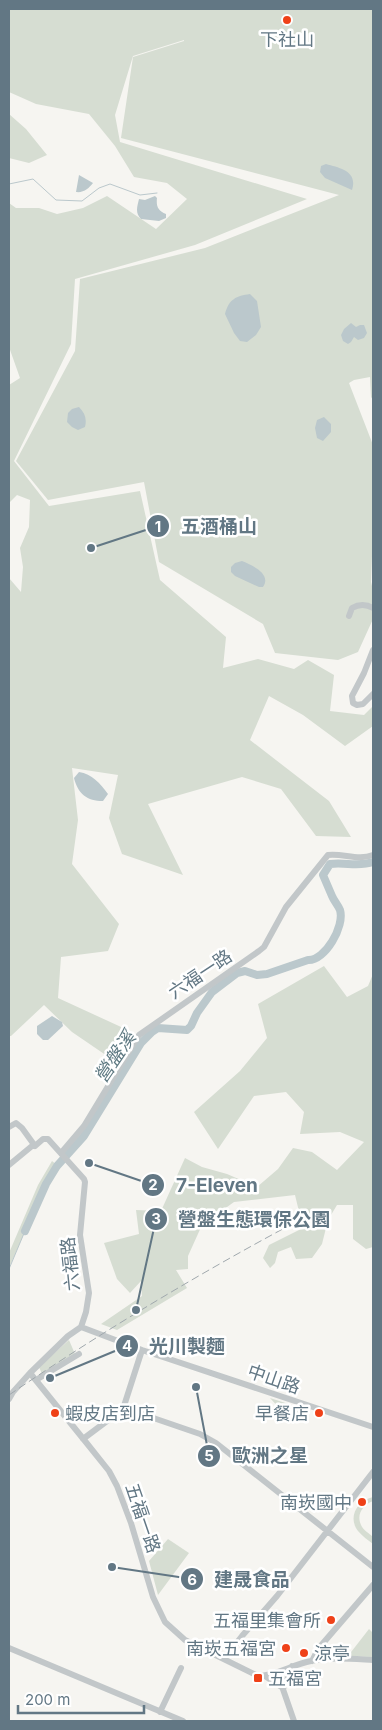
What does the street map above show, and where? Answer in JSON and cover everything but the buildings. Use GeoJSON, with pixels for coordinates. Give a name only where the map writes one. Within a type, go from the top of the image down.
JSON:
{"type":"FeatureCollection","features":[{"type":"Feature","properties":{"kind":"street"},"geometry":{"type":"LineString","coordinates":[[349,616],[352,608],[357,605],[364,604],[373,608]]}},
{"type":"Feature","properties":{"kind":"street"},"geometry":{"type":"LineString","coordinates":[[373,650],[364,674],[352,696],[353,703],[357,705],[363,704],[373,694]]}},
{"type":"Feature","properties":{"kind":"street","name":"六福一路"},"geometry":{"type":"LineString","coordinates":[[62,1153],[84,1126],[139,1035],[259,952],[264,947],[286,907],[328,856],[334,854],[360,858],[373,855]]}},
{"type":"Feature","properties":{"kind":"street"},"geometry":{"type":"LineString","coordinates":[[9,1127],[16,1123],[35,1146]]}},
{"type":"Feature","properties":{"kind":"street"},"geometry":{"type":"LineString","coordinates":[[9,1165],[43,1139],[48,1139],[62,1153]]}},
{"type":"Feature","properties":{"kind":"street","name":"六福路"},"geometry":{"type":"LineString","coordinates":[[62,1153],[85,1182],[80,1235],[89,1293],[81,1327]]}},
{"type":"Feature","properties":{"kind":"street"},"geometry":{"type":"LineString","coordinates":[[9,1399],[30,1373],[68,1336],[81,1327]]}},
{"type":"Feature","properties":{"kind":"street","name":"中山路"},"geometry":{"type":"LineString","coordinates":[[81,1327],[142,1350],[373,1428]]}},
{"type":"Feature","properties":{"kind":"street"},"geometry":{"type":"LineString","coordinates":[[83,1439],[123,1409],[142,1350]]}},
{"type":"Feature","properties":{"kind":"street"},"geometry":{"type":"LineString","coordinates":[[36,1380],[79,1354]]}},
{"type":"Feature","properties":{"kind":"street","name":"五福一路"},"geometry":{"type":"LineString","coordinates":[[30,1373],[109,1471],[117,1486],[130,1523],[153,1597],[165,1622],[185,1640],[258,1676],[265,1676],[283,1689]]}},
{"type":"Feature","properties":{"kind":"street"},"geometry":{"type":"LineString","coordinates":[[123,1409],[200,1434],[216,1443],[373,1567]]}},
{"type":"Feature","properties":{"kind":"street"},"geometry":{"type":"LineString","coordinates":[[224,1659],[277,1596],[373,1472]]}},
{"type":"Feature","properties":{"kind":"street"},"geometry":{"type":"LineString","coordinates":[[312,1660],[318,1649],[373,1585]]}},
{"type":"Feature","properties":{"kind":"street"},"geometry":{"type":"LineString","coordinates":[[9,1648],[183,1721]]}},
{"type":"Feature","properties":{"kind":"street"},"geometry":{"type":"LineString","coordinates":[[265,1676],[312,1660],[373,1660]]}},
{"type":"Feature","properties":{"kind":"street"},"geometry":{"type":"LineString","coordinates":[[283,1689],[292,1666]]}},
{"type":"Feature","properties":{"kind":"street"},"geometry":{"type":"LineString","coordinates":[[160,1712],[181,1668]]}},
{"type":"Feature","properties":{"kind":"street"},"geometry":{"type":"LineString","coordinates":[[277,1672],[294,1721]]}},
{"type":"Feature","properties":{"kind":"shaded area"},"geometry":{"type":"Polygon","coordinates":[[[9,9],[373,9],[373,400],[371,397],[370,377],[354,380],[349,383],[373,445],[371,582],[373,590],[373,619],[358,652],[338,660],[275,653],[263,624],[159,562],[144,482],[48,500],[16,461],[75,351],[80,279],[205,248],[339,195],[121,138],[133,57],[184,40],[133,56],[115,115],[120,142],[307,199],[195,245],[75,279],[71,344],[14,461],[49,506],[140,491],[160,580],[226,637],[223,668],[258,659],[294,669],[308,660],[334,675],[330,711],[364,715],[373,706],[373,726],[345,746],[303,715],[269,696],[250,740],[329,801],[351,837],[316,836],[281,789],[242,777],[148,804],[183,875],[122,854],[109,818],[118,775],[72,768],[78,820],[72,864],[119,924],[108,951],[61,957],[58,998],[132,1032],[113,1060],[72,1032],[44,1005],[9,1036],[9,578],[21,592],[23,567],[20,548],[29,527],[30,500],[17,495],[9,503],[9,385],[20,378],[9,347],[9,203],[16,208],[39,208],[57,214],[83,208],[107,196],[156,229],[187,199],[167,183],[134,177],[115,146],[89,114],[36,104],[9,92],[9,9]]]}},
{"type":"Feature","properties":{"kind":"shaded area"},"geometry":{"type":"Polygon","coordinates":[[[9,114],[26,129],[47,155],[29,163],[9,158],[9,114]]]}},
{"type":"Feature","properties":{"kind":"shaded area"},"geometry":{"type":"Polygon","coordinates":[[[326,164],[342,169],[350,174],[353,184],[352,190],[325,178],[320,172],[321,166],[326,164]]]}},
{"type":"Feature","properties":{"kind":"shaded area"},"geometry":{"type":"Polygon","coordinates":[[[79,175],[93,183],[84,191],[76,192],[79,175]]]}},
{"type":"Feature","properties":{"kind":"shaded area"},"geometry":{"type":"Polygon","coordinates":[[[155,196],[158,208],[166,214],[166,218],[159,221],[141,219],[137,212],[139,199],[145,200],[155,196]]]}},
{"type":"Feature","properties":{"kind":"shaded area"},"geometry":{"type":"Polygon","coordinates":[[[250,294],[257,301],[261,327],[256,335],[247,342],[240,341],[225,314],[234,299],[250,294]]]}},
{"type":"Feature","properties":{"kind":"shaded area"},"geometry":{"type":"Polygon","coordinates":[[[351,323],[356,327],[364,325],[367,333],[364,338],[358,340],[354,337],[348,344],[343,341],[341,335],[344,329],[351,323]]]}},
{"type":"Feature","properties":{"kind":"shaded area"},"geometry":{"type":"Polygon","coordinates":[[[79,407],[86,421],[85,427],[78,430],[67,422],[68,413],[72,409],[79,407]]]}},
{"type":"Feature","properties":{"kind":"shaded area"},"geometry":{"type":"Polygon","coordinates":[[[324,417],[331,424],[331,432],[323,441],[317,438],[315,428],[317,420],[324,417]]]}},
{"type":"Feature","properties":{"kind":"shaded area"},"geometry":{"type":"Polygon","coordinates":[[[242,561],[263,574],[265,582],[263,587],[235,576],[231,572],[231,567],[235,563],[242,561]]]}},
{"type":"Feature","properties":{"kind":"shaded area"},"geometry":{"type":"Polygon","coordinates":[[[79,772],[92,777],[102,786],[108,794],[103,801],[92,800],[84,796],[74,778],[79,772]]]}},
{"type":"Feature","properties":{"kind":"shaded area"},"geometry":{"type":"Polygon","coordinates":[[[324,966],[347,997],[368,986],[373,974],[373,1247],[366,1249],[353,1239],[353,1205],[337,1205],[328,1220],[322,1244],[312,1258],[296,1259],[291,1247],[278,1252],[275,1263],[270,1268],[263,1258],[269,1245],[303,1228],[295,1195],[234,1202],[202,1225],[188,1256],[188,1269],[176,1270],[187,1288],[117,1330],[101,1324],[142,1296],[141,1281],[130,1293],[117,1279],[104,1243],[139,1234],[136,1210],[161,1211],[185,1158],[202,1167],[227,1174],[257,1187],[278,1169],[293,1148],[312,1152],[337,1170],[364,1142],[340,1132],[300,1134],[304,1112],[286,1092],[254,1096],[218,1149],[194,1112],[240,1071],[267,1038],[258,1004],[324,966]]]}},
{"type":"Feature","properties":{"kind":"shaded area"},"geometry":{"type":"Polygon","coordinates":[[[52,1016],[62,1022],[63,1026],[48,1040],[43,1040],[37,1034],[37,1026],[52,1016]]]}},
{"type":"Feature","properties":{"kind":"shaded area"},"geometry":{"type":"Polygon","coordinates":[[[52,1161],[57,1165],[46,1184],[9,1268],[9,1253],[38,1185],[52,1161]]]}},
{"type":"Feature","properties":{"kind":"shaded area"},"geometry":{"type":"Polygon","coordinates":[[[69,1340],[75,1354],[42,1374],[39,1367],[69,1340]]]}},
{"type":"Feature","properties":{"kind":"shaded area"},"geometry":{"type":"Polygon","coordinates":[[[270,1398],[304,1409],[293,1423],[270,1398]]]}},
{"type":"Feature","properties":{"kind":"shaded area"},"geometry":{"type":"Polygon","coordinates":[[[373,1497],[373,1501],[363,1507],[359,1517],[362,1527],[373,1537],[373,1544],[358,1531],[355,1526],[354,1515],[359,1505],[373,1497]]]}},
{"type":"Feature","properties":{"kind":"shaded area"},"geometry":{"type":"Polygon","coordinates":[[[168,1539],[189,1553],[158,1595],[149,1561],[168,1539]]]}},
{"type":"Feature","properties":{"kind":"shaded area"},"geometry":{"type":"Polygon","coordinates":[[[369,1629],[373,1633],[373,1657],[348,1656],[369,1629]]]}},
{"type":"Feature","properties":{"kind":"waterway"},"geometry":{"type":"LineString","coordinates":[[9,184],[33,179],[56,200],[82,201],[99,188],[110,184],[140,195],[157,193]]}},
{"type":"Feature","properties":{"kind":"waterway","name":"營盤溪"},"geometry":{"type":"LineString","coordinates":[[25,1231],[46,1184],[57,1166],[84,1136],[141,1043],[158,1028],[187,1030],[212,992],[237,973],[245,971],[257,975],[267,974],[321,955],[337,933],[341,917],[340,910],[323,875],[330,864],[373,862]]}},
{"type":"Feature","properties":{"kind":"waterway","name":"營盤溪"},"geometry":{"type":"LineString","coordinates":[[9,1269],[25,1231]]}},
{"type":"Feature","properties":{"kind":"railway"},"geometry":{"type":"LineString","coordinates":[[9,1395],[78,1349],[148,1306],[292,1224]]}},
{"type":"Feature","properties":{"kind":"place","name":"下社山"},"geometry":{"type":"Point","coordinates":[287,20]}},
{"type":"Feature","properties":{"kind":"place","name":"五酒桶山"},"geometry":{"type":"Point","coordinates":[91,548]}},
{"type":"Feature","properties":{"kind":"place","name":"7-Eleven"},"geometry":{"type":"Point","coordinates":[89,1163]}},
{"type":"Feature","properties":{"kind":"place","name":"營盤生態環保公園"},"geometry":{"type":"Point","coordinates":[136,1310]}},
{"type":"Feature","properties":{"kind":"place","name":"光川製麵"},"geometry":{"type":"Point","coordinates":[50,1378]}},
{"type":"Feature","properties":{"kind":"place","name":"歐洲之星"},"geometry":{"type":"Point","coordinates":[196,1387]}},
{"type":"Feature","properties":{"kind":"place","name":"蝦皮店到店"},"geometry":{"type":"Point","coordinates":[55,1413]}},
{"type":"Feature","properties":{"kind":"place","name":"早餐店"},"geometry":{"type":"Point","coordinates":[319,1413]}},
{"type":"Feature","properties":{"kind":"place","name":"南崁國中"},"geometry":{"type":"Point","coordinates":[362,1502]}},
{"type":"Feature","properties":{"kind":"place","name":"建晟食品"},"geometry":{"type":"Point","coordinates":[112,1567]}},
{"type":"Feature","properties":{"kind":"place","name":"五福里集會所"},"geometry":{"type":"Point","coordinates":[331,1620]}},
{"type":"Feature","properties":{"kind":"place","name":"南崁五福宮"},"geometry":{"type":"Point","coordinates":[286,1648]}},
{"type":"Feature","properties":{"kind":"place","name":"涼亭"},"geometry":{"type":"Point","coordinates":[304,1653]}},
{"type":"Feature","properties":{"kind":"place","name":"五福宮"},"geometry":{"type":"Point","coordinates":[258,1678]}}]}
